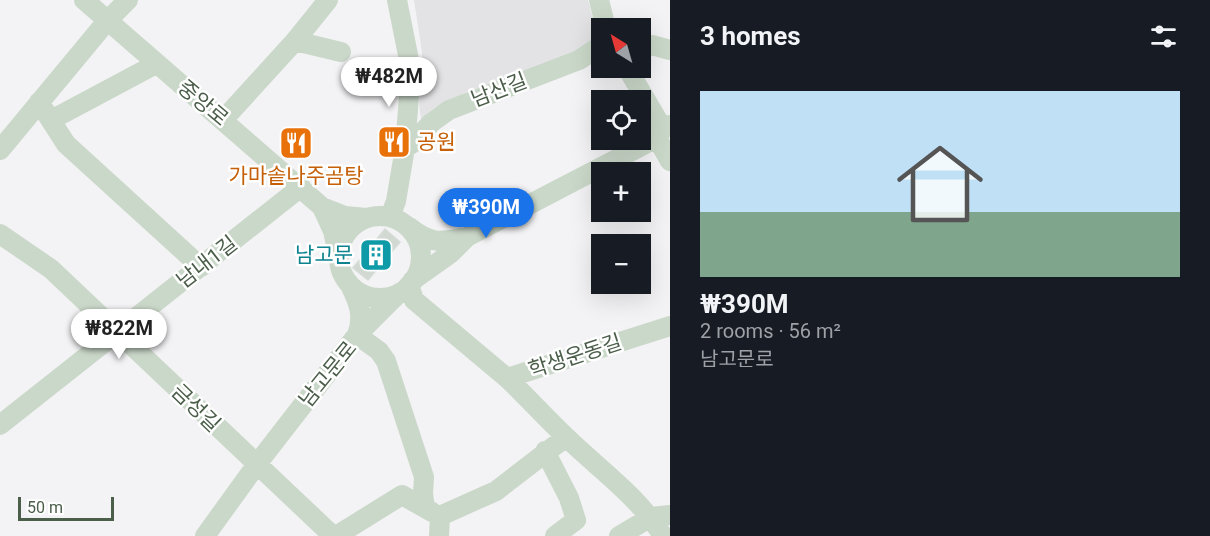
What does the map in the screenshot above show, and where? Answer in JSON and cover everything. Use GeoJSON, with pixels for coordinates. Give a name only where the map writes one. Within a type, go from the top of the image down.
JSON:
{"type":"FeatureCollection","features":[{"type":"Feature","properties":{"kind":"street","name":"중앙로"},"geometry":{"type":"LineString","coordinates":[[84,0],[322,207]]}},
{"type":"Feature","properties":{"kind":"street"},"geometry":{"type":"LineString","coordinates":[[0,150],[107,21],[128,0]]}},
{"type":"Feature","properties":{"kind":"street"},"geometry":{"type":"LineString","coordinates":[[223,120],[295,41],[328,0]]}},
{"type":"Feature","properties":{"kind":"street"},"geometry":{"type":"LineString","coordinates":[[357,335],[407,286],[417,274],[420,261],[420,248],[415,235],[398,221],[396,201],[405,147],[411,70],[397,0]]}},
{"type":"Feature","properties":{"kind":"street"},"geometry":{"type":"LineString","coordinates":[[599,0],[604,18]]}},
{"type":"Feature","properties":{"kind":"street"},"geometry":{"type":"LineString","coordinates":[[295,41],[341,52]]}},
{"type":"Feature","properties":{"kind":"street"},"geometry":{"type":"LineString","coordinates":[[651,45],[670,50]]}},
{"type":"Feature","properties":{"kind":"street","name":"남산길"},"geometry":{"type":"LineString","coordinates":[[405,147],[413,143],[431,123],[449,110],[579,60],[591,52]]}},
{"type":"Feature","properties":{"kind":"street"},"geometry":{"type":"LineString","coordinates":[[51,120],[156,64]]}},
{"type":"Feature","properties":{"kind":"street"},"geometry":{"type":"LineString","coordinates":[[633,78],[663,131],[670,161]]}},
{"type":"Feature","properties":{"kind":"street"},"geometry":{"type":"LineString","coordinates":[[39,102],[66,144],[201,267]]}},
{"type":"Feature","properties":{"kind":"street"},"geometry":{"type":"LineString","coordinates":[[350,285],[361,293],[374,297],[387,297],[407,286],[467,237],[663,131]]}},
{"type":"Feature","properties":{"kind":"street","name":"남내1길"},"geometry":{"type":"LineString","coordinates":[[0,425],[301,188]]}},
{"type":"Feature","properties":{"kind":"street"},"geometry":{"type":"LineString","coordinates":[[322,207],[345,216],[366,218],[380,216],[398,221],[421,237],[433,242],[467,237]]}},
{"type":"Feature","properties":{"kind":"street"},"geometry":{"type":"LineString","coordinates":[[322,207],[336,240],[343,275],[357,299],[361,315],[357,335]]}},
{"type":"Feature","properties":{"kind":"street"},"geometry":{"type":"LineString","coordinates":[[339,262],[340,248],[345,235],[354,225],[366,218]]}},
{"type":"Feature","properties":{"kind":"street","name":"금성길"},"geometry":{"type":"LineString","coordinates":[[0,234],[51,269],[335,536]]}},
{"type":"Feature","properties":{"kind":"street","name":"학생운동길"},"geometry":{"type":"LineString","coordinates":[[407,286],[414,300],[507,378],[670,326]]}},
{"type":"Feature","properties":{"kind":"street","name":"남고문로"},"geometry":{"type":"LineString","coordinates":[[205,536],[257,464],[357,335],[379,351],[386,361],[424,477],[423,494],[434,520]]}},
{"type":"Feature","properties":{"kind":"street"},"geometry":{"type":"LineString","coordinates":[[507,378],[566,437],[660,516],[663,536]]}},
{"type":"Feature","properties":{"kind":"street"},"geometry":{"type":"LineString","coordinates":[[335,536],[402,495],[434,520],[496,491],[566,437]]}},
{"type":"Feature","properties":{"kind":"street"},"geometry":{"type":"LineString","coordinates":[[545,451],[569,498],[576,520],[555,536]]}},
{"type":"Feature","properties":{"kind":"street"},"geometry":{"type":"LineString","coordinates":[[619,536],[660,516]]}},
{"type":"Feature","properties":{"kind":"shaded area"},"geometry":{"type":"Polygon","coordinates":[[[414,0],[588,0],[593,18],[591,40],[570,58],[469,91],[434,108],[421,119],[419,104],[422,52],[414,0]]]}},
{"type":"Feature","properties":{"kind":"building","name":"남고문"},"geometry":{"type":"Polygon","coordinates":[[[385,229],[400,242],[368,280],[353,268],[385,229]]]}},
{"type":"Feature","properties":{"kind":"place","name":"공원"},"geometry":{"type":"Point","coordinates":[394,142]}},
{"type":"Feature","properties":{"kind":"place","name":"가마솥나주곰탕"},"geometry":{"type":"Point","coordinates":[296,143]}},
{"type":"Feature","properties":{"kind":"place","name":"남고문"},"geometry":{"type":"Point","coordinates":[376,255]}}]}
